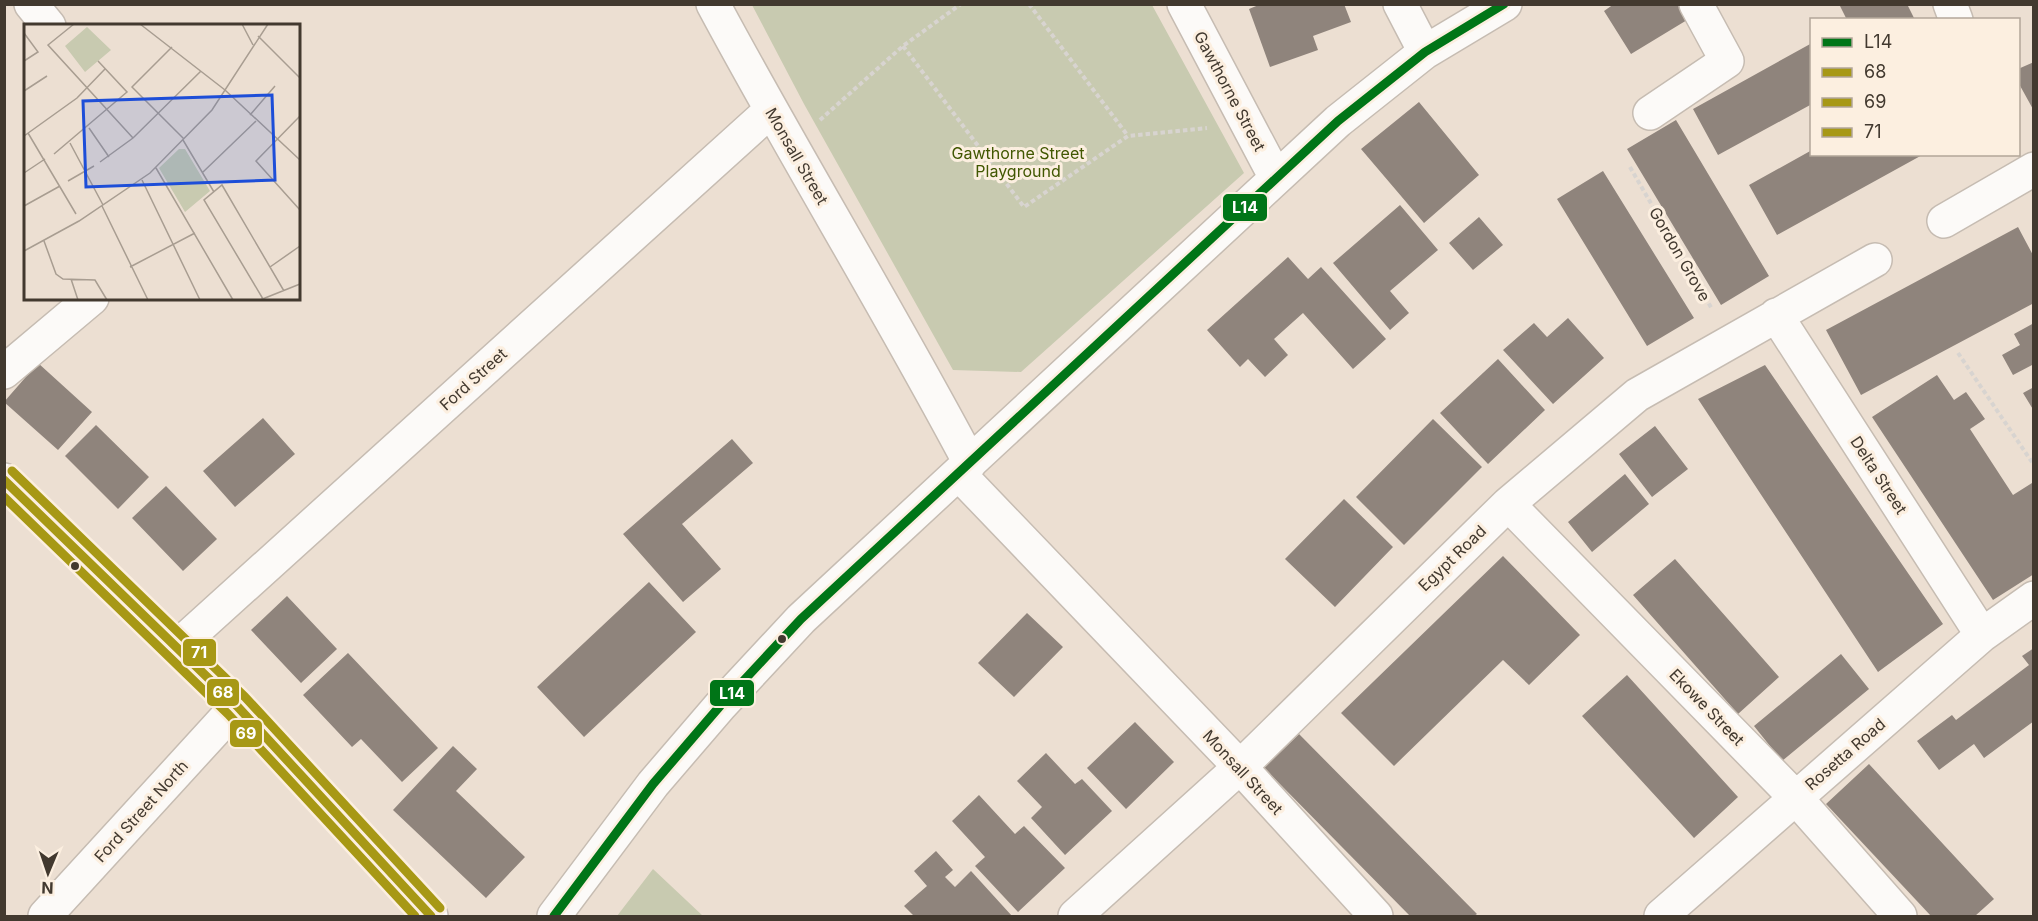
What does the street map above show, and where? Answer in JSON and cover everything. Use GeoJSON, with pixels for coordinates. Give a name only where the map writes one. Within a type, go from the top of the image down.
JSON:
{"type":"FeatureCollection","features":[{"type":"Feature","properties":{"kind":"street"},"geometry":{"type":"LineString","coordinates":[[31,4],[47,24]]}},
{"type":"Feature","properties":{"kind":"street","name":"Monsall Street"},"geometry":{"type":"LineString","coordinates":[[714,4],[770,111],[927,383],[964,469],[1376,916]]}},
{"type":"Feature","properties":{"kind":"street","name":"Gawthorne Street"},"geometry":{"type":"LineString","coordinates":[[1184,4],[1276,178]]}},
{"type":"Feature","properties":{"kind":"street"},"geometry":{"type":"LineString","coordinates":[[1400,4],[1425,52]]}},
{"type":"Feature","properties":{"kind":"street"},"geometry":{"type":"LineString","coordinates":[[554,916],[653,784],[720,705],[801,620],[1338,121],[1425,52],[1505,4]]}},
{"type":"Feature","properties":{"kind":"street"},"geometry":{"type":"LineString","coordinates":[[1650,113],[1727,61],[1696,4]]}},
{"type":"Feature","properties":{"kind":"street","name":"Ford Street"},"geometry":{"type":"LineString","coordinates":[[177,647],[770,111]]}},
{"type":"Feature","properties":{"kind":"street"},"geometry":{"type":"LineString","coordinates":[[1944,221],[2026,173]]}},
{"type":"Feature","properties":{"kind":"street","name":"Egypt Road"},"geometry":{"type":"LineString","coordinates":[[1075,916],[1240,767],[1508,504],[1637,395],[1875,260]]}},
{"type":"Feature","properties":{"kind":"street"},"geometry":{"type":"LineString","coordinates":[[4,372],[90,300]]}},
{"type":"Feature","properties":{"kind":"street","name":"Delta Street"},"geometry":{"type":"LineString","coordinates":[[1776,315],[1982,636]]}},
{"type":"Feature","properties":{"kind":"street"},"geometry":{"type":"LineString","coordinates":[[4,480],[237,706],[431,916]]}},
{"type":"Feature","properties":{"kind":"street","name":"Ekowe Street"},"geometry":{"type":"LineString","coordinates":[[1508,504],[1795,797],[1900,916]]}},
{"type":"Feature","properties":{"kind":"street","name":"Rosetta Road"},"geometry":{"type":"LineString","coordinates":[[1661,916],[1982,636],[2034,598]]}},
{"type":"Feature","properties":{"kind":"street","name":"Ford Street North"},"geometry":{"type":"LineString","coordinates":[[45,916],[237,706]]}},
{"type":"Feature","properties":{"kind":"path"},"geometry":{"type":"LineString","coordinates":[[791,146],[903,46],[961,4]]}},
{"type":"Feature","properties":{"kind":"path"},"geometry":{"type":"LineString","coordinates":[[1029,4],[1128,136]]}},
{"type":"Feature","properties":{"kind":"path"},"geometry":{"type":"LineString","coordinates":[[903,46],[1024,207],[1128,136],[1209,128],[1246,120]]}},
{"type":"Feature","properties":{"kind":"path","name":"Gordon Grove"},"geometry":{"type":"LineString","coordinates":[[1630,167],[1731,342]]}},
{"type":"Feature","properties":{"kind":"path"},"geometry":{"type":"LineString","coordinates":[[1958,353],[2034,465]]}},
{"type":"Feature","properties":{"kind":"green space","name":"Gawthorne Street Playground"},"geometry":{"type":"Polygon","coordinates":[[[752,5],[1152,5],[1244,173],[1021,372],[953,370],[804,104],[752,5]]]}},
{"type":"Feature","properties":{"kind":"green space"},"geometry":{"type":"Polygon","coordinates":[[[653,869],[703,916],[617,916],[653,869]]]}},
{"type":"Feature","properties":{"kind":"building"},"geometry":{"type":"Polygon","coordinates":[[[1261,4],[1344,4],[1351,22],[1313,36],[1318,50],[1270,67],[1249,9],[1261,4]]]}},
{"type":"Feature","properties":{"kind":"building"},"geometry":{"type":"Polygon","coordinates":[[[1614,4],[1684,4],[1692,17],[1631,54],[1604,11],[1614,4]]]}},
{"type":"Feature","properties":{"kind":"building"},"geometry":{"type":"Polygon","coordinates":[[[1839,4],[1907,4],[1914,18],[1846,18],[1839,4]]]}},
{"type":"Feature","properties":{"kind":"building"},"geometry":{"type":"Polygon","coordinates":[[[1810,44],[1810,105],[1718,155],[1693,109],[1810,44]]]}},
{"type":"Feature","properties":{"kind":"building"},"geometry":{"type":"Polygon","coordinates":[[[2034,62],[2034,111],[2020,86],[2020,68],[2034,62]]]}},
{"type":"Feature","properties":{"kind":"building"},"geometry":{"type":"Polygon","coordinates":[[[1419,102],[1479,175],[1424,223],[1361,149],[1419,102]]]}},
{"type":"Feature","properties":{"kind":"building"},"geometry":{"type":"Polygon","coordinates":[[[1676,120],[1769,276],[1721,305],[1627,149],[1676,120]]]}},
{"type":"Feature","properties":{"kind":"building"},"geometry":{"type":"Polygon","coordinates":[[[1810,151],[1810,156],[1920,156],[1777,235],[1749,185],[1810,151]]]}},
{"type":"Feature","properties":{"kind":"building"},"geometry":{"type":"Polygon","coordinates":[[[1603,171],[1694,318],[1647,346],[1557,199],[1603,171]]]}},
{"type":"Feature","properties":{"kind":"building"},"geometry":{"type":"Polygon","coordinates":[[[1400,205],[1438,250],[1390,291],[1409,313],[1390,330],[1333,263],[1400,205]]]}},
{"type":"Feature","properties":{"kind":"building"},"geometry":{"type":"Polygon","coordinates":[[[1479,217],[1503,245],[1473,270],[1449,243],[1479,217]]]}},
{"type":"Feature","properties":{"kind":"building"},"geometry":{"type":"Polygon","coordinates":[[[2018,227],[2034,257],[2034,303],[1861,395],[1826,330],[2018,227]]]}},
{"type":"Feature","properties":{"kind":"building"},"geometry":{"type":"Polygon","coordinates":[[[1288,257],[1308,279],[1321,267],[1386,339],[1353,369],[1303,313],[1274,339],[1288,355],[1265,377],[1248,359],[1240,367],[1207,330],[1288,257]]]}},
{"type":"Feature","properties":{"kind":"building"},"geometry":{"type":"Polygon","coordinates":[[[1568,318],[1604,358],[1553,404],[1503,350],[1534,323],[1547,337],[1568,318]]]}},
{"type":"Feature","properties":{"kind":"building"},"geometry":{"type":"Polygon","coordinates":[[[2034,323],[2034,364],[2013,375],[2002,355],[2020,345],[2014,334],[2034,323]]]}},
{"type":"Feature","properties":{"kind":"building"},"geometry":{"type":"Polygon","coordinates":[[[1498,359],[1545,410],[1488,464],[1440,413],[1498,359]]]}},
{"type":"Feature","properties":{"kind":"building"},"geometry":{"type":"Polygon","coordinates":[[[38,363],[92,412],[58,450],[4,402],[38,363]]]}},
{"type":"Feature","properties":{"kind":"building"},"geometry":{"type":"Polygon","coordinates":[[[1765,365],[1943,624],[1878,672],[1698,399],[1765,365]]]}},
{"type":"Feature","properties":{"kind":"building"},"geometry":{"type":"Polygon","coordinates":[[[1937,375],[1954,400],[1966,392],[1985,419],[1970,429],[2013,495],[2032,483],[2034,485],[2034,574],[1993,600],[1872,417],[1937,375]]]}},
{"type":"Feature","properties":{"kind":"building"},"geometry":{"type":"Polygon","coordinates":[[[2034,387],[2034,411],[2023,393],[2034,387]]]}},
{"type":"Feature","properties":{"kind":"building"},"geometry":{"type":"Polygon","coordinates":[[[263,418],[295,454],[235,507],[203,471],[263,418]]]}},
{"type":"Feature","properties":{"kind":"building"},"geometry":{"type":"Polygon","coordinates":[[[1433,419],[1482,467],[1404,545],[1356,497],[1433,419]]]}},
{"type":"Feature","properties":{"kind":"building"},"geometry":{"type":"Polygon","coordinates":[[[96,425],[149,477],[118,509],[65,456],[96,425]]]}},
{"type":"Feature","properties":{"kind":"building"},"geometry":{"type":"Polygon","coordinates":[[[1655,426],[1688,469],[1652,497],[1619,454],[1655,426]]]}},
{"type":"Feature","properties":{"kind":"building"},"geometry":{"type":"Polygon","coordinates":[[[732,439],[753,463],[682,524],[721,569],[683,602],[623,534],[732,439]]]}},
{"type":"Feature","properties":{"kind":"building"},"geometry":{"type":"Polygon","coordinates":[[[1625,474],[1649,504],[1592,552],[1568,522],[1625,474]]]}},
{"type":"Feature","properties":{"kind":"building"},"geometry":{"type":"Polygon","coordinates":[[[166,486],[217,539],[183,571],[132,518],[166,486]]]}},
{"type":"Feature","properties":{"kind":"building"},"geometry":{"type":"Polygon","coordinates":[[[1344,499],[1393,547],[1335,607],[1285,559],[1344,499]]]}},
{"type":"Feature","properties":{"kind":"building"},"geometry":{"type":"Polygon","coordinates":[[[1503,556],[1580,635],[1529,685],[1503,660],[1394,766],[1341,713],[1503,556]]]}},
{"type":"Feature","properties":{"kind":"building"},"geometry":{"type":"Polygon","coordinates":[[[1675,559],[1779,677],[1738,714],[1633,595],[1675,559]]]}},
{"type":"Feature","properties":{"kind":"building"},"geometry":{"type":"Polygon","coordinates":[[[649,582],[696,632],[584,737],[537,687],[649,582]]]}},
{"type":"Feature","properties":{"kind":"building"},"geometry":{"type":"Polygon","coordinates":[[[287,596],[337,649],[301,683],[251,630],[287,596]]]}},
{"type":"Feature","properties":{"kind":"building"},"geometry":{"type":"Polygon","coordinates":[[[1027,613],[1063,647],[1014,697],[978,663],[1027,613]]]}},
{"type":"Feature","properties":{"kind":"building"},"geometry":{"type":"Polygon","coordinates":[[[2034,648],[2034,721],[1984,758],[1974,744],[1939,770],[1917,741],[1952,715],[1956,720],[2029,665],[2022,656],[2034,648]]]}},
{"type":"Feature","properties":{"kind":"building"},"geometry":{"type":"Polygon","coordinates":[[[348,653],[438,748],[402,782],[361,739],[352,747],[303,695],[348,653]]]}},
{"type":"Feature","properties":{"kind":"building"},"geometry":{"type":"Polygon","coordinates":[[[1841,654],[1869,689],[1782,761],[1754,726],[1841,654]]]}},
{"type":"Feature","properties":{"kind":"building"},"geometry":{"type":"Polygon","coordinates":[[[1627,675],[1738,797],[1694,838],[1582,716],[1627,675]]]}},
{"type":"Feature","properties":{"kind":"building"},"geometry":{"type":"Polygon","coordinates":[[[1135,722],[1174,762],[1126,809],[1087,768],[1135,722]]]}},
{"type":"Feature","properties":{"kind":"building"},"geometry":{"type":"Polygon","coordinates":[[[1299,734],[1477,914],[1474,916],[1410,916],[1264,768],[1299,734]]]}},
{"type":"Feature","properties":{"kind":"building"},"geometry":{"type":"Polygon","coordinates":[[[453,746],[477,769],[456,791],[525,857],[486,898],[393,810],[453,746]]]}},
{"type":"Feature","properties":{"kind":"building"},"geometry":{"type":"Polygon","coordinates":[[[1046,753],[1075,784],[1082,779],[1112,811],[1065,855],[1031,818],[1042,807],[1017,781],[1046,753]]]}},
{"type":"Feature","properties":{"kind":"building"},"geometry":{"type":"Polygon","coordinates":[[[1869,764],[1994,899],[1975,916],[1931,916],[1826,804],[1869,764]]]}},
{"type":"Feature","properties":{"kind":"building"},"geometry":{"type":"Polygon","coordinates":[[[979,795],[1015,834],[1024,826],[1065,868],[1018,912],[975,866],[985,857],[952,821],[979,795]]]}},
{"type":"Feature","properties":{"kind":"building"},"geometry":{"type":"Polygon","coordinates":[[[936,851],[953,870],[945,877],[955,887],[971,871],[1012,916],[914,916],[904,906],[927,886],[914,871],[936,851]]]}},
{"type":"Feature","properties":{"kind":"transit line","name":"L14"},"geometry":{"type":"LineString","coordinates":[[554,916],[653,784],[720,706],[801,619],[1338,121],[1425,52],[1504,4]]}},
{"type":"Feature","properties":{"kind":"transit line","name":"71"},"geometry":{"type":"LineString","coordinates":[[12,471],[245,697],[440,908]]}},
{"type":"Feature","properties":{"kind":"transit line","name":"68"},"geometry":{"type":"LineString","coordinates":[[4,480],[237,706],[431,916]]}},
{"type":"Feature","properties":{"kind":"transit line","name":"69"},"geometry":{"type":"LineString","coordinates":[[4,497],[228,714],[415,916]]}}]}
